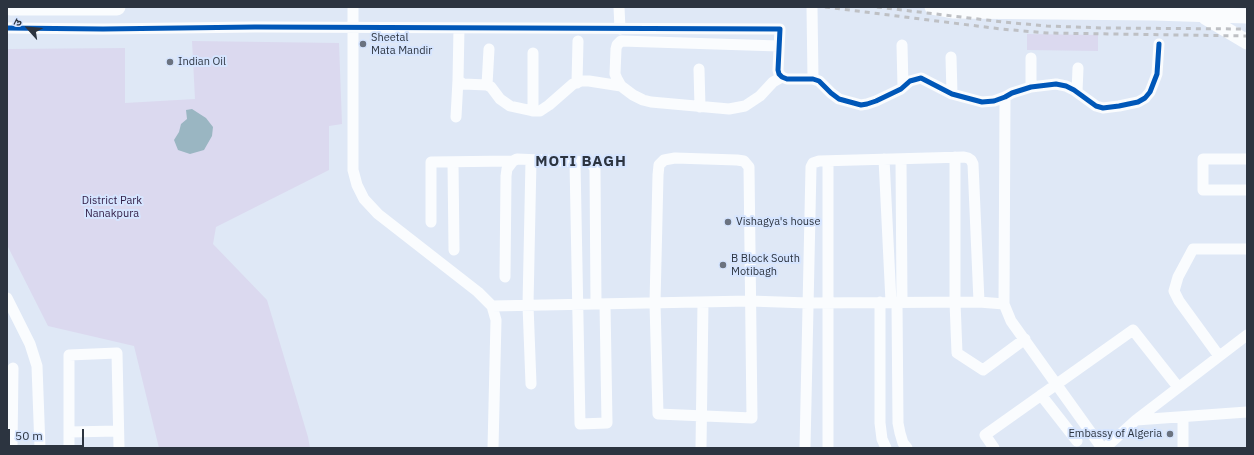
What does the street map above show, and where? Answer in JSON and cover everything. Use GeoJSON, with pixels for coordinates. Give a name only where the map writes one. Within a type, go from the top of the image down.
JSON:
{"type":"FeatureCollection","features":[{"type":"Feature","properties":{"kind":"main road"},"geometry":{"type":"LineString","coordinates":[[10,7],[117,7]]}},
{"type":"Feature","properties":{"kind":"street"},"geometry":{"type":"LineString","coordinates":[[353,7],[353,170],[357,185],[364,199],[378,214],[478,292],[492,306],[496,320],[493,448]]}},
{"type":"Feature","properties":{"kind":"street"},"geometry":{"type":"LineString","coordinates":[[619,7],[620,29]]}},
{"type":"Feature","properties":{"kind":"street"},"geometry":{"type":"LineString","coordinates":[[812,7],[813,79]]}},
{"type":"Feature","properties":{"kind":"street"},"geometry":{"type":"LineString","coordinates":[[932,7],[954,11],[1247,16]]}},
{"type":"Feature","properties":{"kind":"street"},"geometry":{"type":"LineString","coordinates":[[1154,14],[1164,12],[1171,7]]}},
{"type":"Feature","properties":{"kind":"street"},"geometry":{"type":"LineString","coordinates":[[1204,16],[1228,29],[1247,42]]}},
{"type":"Feature","properties":{"kind":"street"},"geometry":{"type":"LineString","coordinates":[[7,28],[103,29],[255,27],[780,29],[778,70],[782,77]]}},
{"type":"Feature","properties":{"kind":"street"},"geometry":{"type":"LineString","coordinates":[[456,117],[459,28]]}},
{"type":"Feature","properties":{"kind":"street"},"geometry":{"type":"LineString","coordinates":[[577,83],[578,41]]}},
{"type":"Feature","properties":{"kind":"street"},"geometry":{"type":"LineString","coordinates":[[779,46],[621,42],[617,44],[615,54],[615,74],[616,79],[621,86],[632,95],[643,100],[700,107],[729,109],[745,106],[760,96],[773,82],[782,77],[813,79],[819,81],[839,99],[861,105],[876,101],[903,87],[910,81],[921,78],[952,94],[982,102],[994,101],[1031,87],[1056,84],[1066,86],[1096,106],[1103,108],[1130,104],[1145,98],[1152,88],[1157,74],[1159,44]]}},
{"type":"Feature","properties":{"kind":"street"},"geometry":{"type":"LineString","coordinates":[[902,45],[903,87]]}},
{"type":"Feature","properties":{"kind":"street"},"geometry":{"type":"LineString","coordinates":[[487,85],[489,49]]}},
{"type":"Feature","properties":{"kind":"street"},"geometry":{"type":"LineString","coordinates":[[533,111],[534,53]]}},
{"type":"Feature","properties":{"kind":"street"},"geometry":{"type":"LineString","coordinates":[[951,58],[952,94]]}},
{"type":"Feature","properties":{"kind":"street"},"geometry":{"type":"LineString","coordinates":[[1031,58],[1031,87]]}},
{"type":"Feature","properties":{"kind":"street"},"geometry":{"type":"LineString","coordinates":[[1077,92],[1078,68]]}},
{"type":"Feature","properties":{"kind":"street"},"geometry":{"type":"LineString","coordinates":[[699,69],[700,107]]}},
{"type":"Feature","properties":{"kind":"street"},"geometry":{"type":"LineString","coordinates":[[458,80],[463,84],[487,85],[495,90],[500,99],[510,106],[533,111],[540,111],[569,87],[577,83],[589,81],[621,86]]}},
{"type":"Feature","properties":{"kind":"street"},"geometry":{"type":"LineString","coordinates":[[1006,97],[1004,304],[1011,321],[1104,448],[1136,420],[1247,335]]}},
{"type":"Feature","properties":{"kind":"street"},"geometry":{"type":"LineString","coordinates":[[805,448],[811,167],[813,163],[819,161],[955,157],[968,158],[973,164],[978,302]]}},
{"type":"Feature","properties":{"kind":"street"},"geometry":{"type":"LineString","coordinates":[[955,157],[955,302],[958,353],[983,370],[1025,339]]}},
{"type":"Feature","properties":{"kind":"street"},"geometry":{"type":"LineString","coordinates":[[675,158],[744,161],[749,167],[752,418],[658,414],[655,303],[659,165],[664,160],[675,158]]}},
{"type":"Feature","properties":{"kind":"street"},"geometry":{"type":"LineString","coordinates":[[431,222],[431,162],[513,161],[517,159],[576,162],[592,164],[595,169],[600,304],[607,423],[580,424],[576,162]]}},
{"type":"Feature","properties":{"kind":"street"},"geometry":{"type":"LineString","coordinates":[[884,159],[893,302],[898,423],[905,447]]}},
{"type":"Feature","properties":{"kind":"street"},"geometry":{"type":"LineString","coordinates":[[886,448],[882,439],[880,423],[893,302],[901,159]]}},
{"type":"Feature","properties":{"kind":"street"},"geometry":{"type":"LineString","coordinates":[[1247,159],[1203,159],[1203,190],[1247,190]]}},
{"type":"Feature","properties":{"kind":"street"},"geometry":{"type":"LineString","coordinates":[[531,160],[528,305],[531,384]]}},
{"type":"Feature","properties":{"kind":"street"},"geometry":{"type":"LineString","coordinates":[[505,277],[506,176],[507,169],[513,161]]}},
{"type":"Feature","properties":{"kind":"street"},"geometry":{"type":"LineString","coordinates":[[828,161],[828,448]]}},
{"type":"Feature","properties":{"kind":"street"},"geometry":{"type":"LineString","coordinates":[[453,162],[454,250]]}},
{"type":"Feature","properties":{"kind":"street"},"geometry":{"type":"LineString","coordinates":[[1219,356],[1179,301],[1174,291],[1178,277],[1194,249],[1247,249]]}},
{"type":"Feature","properties":{"kind":"street"},"geometry":{"type":"LineString","coordinates":[[7,298],[34,354],[37,366],[40,448]]}},
{"type":"Feature","properties":{"kind":"street"},"geometry":{"type":"LineString","coordinates":[[492,306],[750,301],[808,303],[978,302],[1004,304]]}},
{"type":"Feature","properties":{"kind":"street"},"geometry":{"type":"LineString","coordinates":[[701,448],[703,302]]}},
{"type":"Feature","properties":{"kind":"street"},"geometry":{"type":"LineString","coordinates":[[994,448],[985,435],[1133,330],[1178,387]]}},
{"type":"Feature","properties":{"kind":"street"},"geometry":{"type":"LineString","coordinates":[[69,448],[69,355],[117,353],[118,448]]}},
{"type":"Feature","properties":{"kind":"street"},"geometry":{"type":"LineString","coordinates":[[12,448],[13,368]]}},
{"type":"Feature","properties":{"kind":"street"},"geometry":{"type":"LineString","coordinates":[[1041,395],[1078,441]]}},
{"type":"Feature","properties":{"kind":"street"},"geometry":{"type":"LineString","coordinates":[[1136,420],[1247,412]]}},
{"type":"Feature","properties":{"kind":"street"},"geometry":{"type":"LineString","coordinates":[[1183,417],[1183,448]]}},
{"type":"Feature","properties":{"kind":"street"},"geometry":{"type":"LineString","coordinates":[[69,432],[118,431]]}},
{"type":"Feature","properties":{"kind":"green space"},"geometry":{"type":"Polygon","coordinates":[[[1027,34],[1098,35],[1098,51],[1027,50],[1027,34]]]}},
{"type":"Feature","properties":{"kind":"green space","name":"District Park Nanakpura"},"geometry":{"type":"Polygon","coordinates":[[[192,41],[339,43],[342,124],[329,126],[329,170],[216,227],[213,244],[267,300],[310,448],[159,448],[134,346],[48,326],[7,245],[7,49],[125,48],[125,103],[195,99],[192,41]]]}},
{"type":"Feature","properties":{"kind":"shaded area"},"geometry":{"type":"Polygon","coordinates":[[[192,109],[206,118],[213,127],[212,136],[204,150],[190,154],[178,150],[174,140],[179,132],[181,124],[187,119],[186,110],[192,109]]]}},
{"type":"Feature","properties":{"kind":"railway"},"geometry":{"type":"LineString","coordinates":[[825,7],[1001,29],[1047,33],[1247,36]]}},
{"type":"Feature","properties":{"kind":"railway"},"geometry":{"type":"LineString","coordinates":[[877,7],[1047,26],[1247,29]]}},
{"type":"Feature","properties":{"kind":"cycle path"},"geometry":{"type":"LineString","coordinates":[[7,28],[103,29],[255,27],[780,29],[778,70],[782,77],[787,79],[813,79],[819,81],[839,99],[861,105],[876,101],[901,89],[910,81],[921,78],[952,94],[982,102],[994,101],[1031,87],[1056,84],[1066,86],[1074,90],[1096,106],[1103,108],[1119,106],[1138,102],[1145,98],[1150,92],[1157,74],[1159,44]]}},
{"type":"Feature","properties":{"kind":"place","name":"Sheetal Mata Mandir"},"geometry":{"type":"Point","coordinates":[363,44]}},
{"type":"Feature","properties":{"kind":"place","name":"Indian Oil"},"geometry":{"type":"Point","coordinates":[170,62]}},
{"type":"Feature","properties":{"kind":"place","name":"Vishagya's house"},"geometry":{"type":"Point","coordinates":[728,222]}},
{"type":"Feature","properties":{"kind":"place","name":"B Block South Motibagh"},"geometry":{"type":"Point","coordinates":[723,265]}},
{"type":"Feature","properties":{"kind":"place","name":"Embassy of Algeria"},"geometry":{"type":"Point","coordinates":[1170,434]}},
{"type":"Feature","properties":{"kind":"district","name":"MOTI BAGH"},"geometry":{"type":"Point","coordinates":[581,162]}}]}
